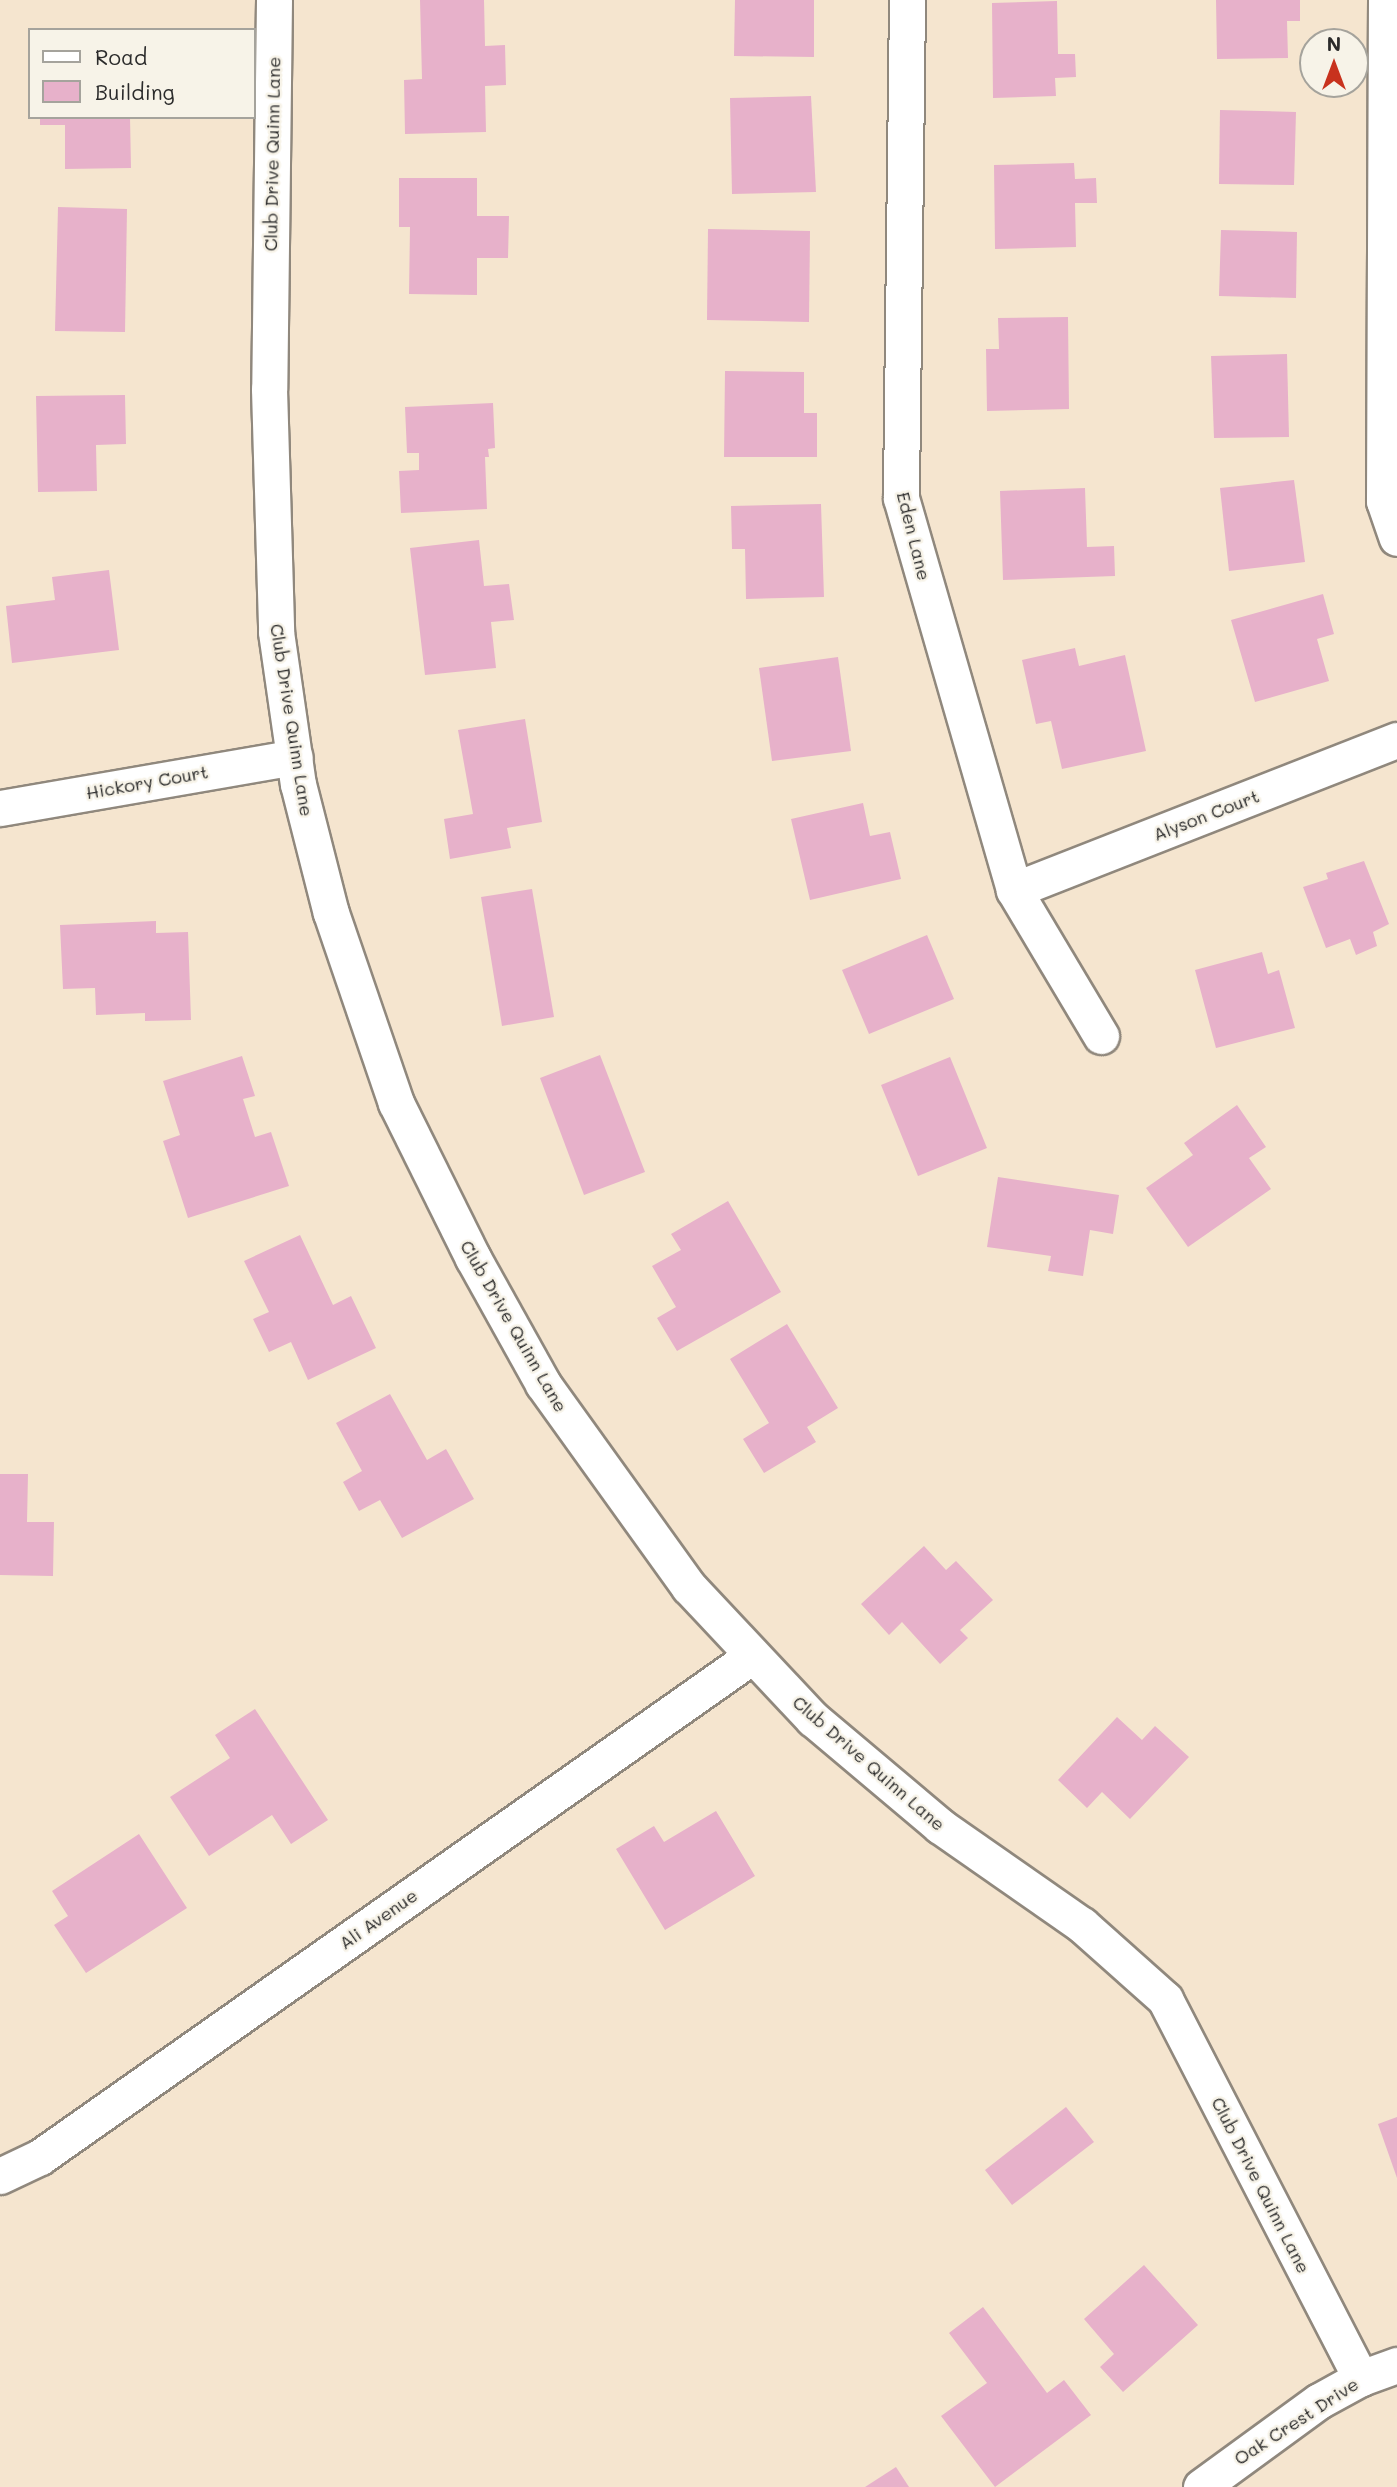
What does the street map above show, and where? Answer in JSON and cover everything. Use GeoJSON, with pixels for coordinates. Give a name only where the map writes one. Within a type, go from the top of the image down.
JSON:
{"type":"FeatureCollection","features":[{"type":"Feature","properties":{"kind":"street","name":"Club Drive Quinn Lane"},"geometry":{"type":"LineString","coordinates":[[274,0],[269,389],[276,632],[295,757],[331,913],[396,1103],[472,1258],[543,1384],[598,1465],[688,1587],[813,1719],[940,1826],[1082,1925],[1165,1999],[1361,2378]]}},
{"type":"Feature","properties":{"kind":"street","name":"Eden Lane"},"geometry":{"type":"LineString","coordinates":[[907,0],[901,498],[1014,890],[1101,1035]]}},
{"type":"Feature","properties":{"kind":"street"},"geometry":{"type":"LineString","coordinates":[[1386,0],[1384,501],[1397,538]]}},
{"type":"Feature","properties":{"kind":"street","name":"Alyson Court"},"geometry":{"type":"LineString","coordinates":[[1014,890],[1397,740]]}},
{"type":"Feature","properties":{"kind":"street","name":"Hickory Court"},"geometry":{"type":"LineString","coordinates":[[0,808],[295,757]]}},
{"type":"Feature","properties":{"kind":"street","name":"Ali Avenue"},"geometry":{"type":"LineString","coordinates":[[0,2176],[40,2157],[752,1656]]}},
{"type":"Feature","properties":{"kind":"street","name":"Oak Crest Drive"},"geometry":{"type":"LineString","coordinates":[[1201,2487],[1254,2446],[1361,2378],[1397,2365]]}},
{"type":"Feature","properties":{"kind":"building"},"geometry":{"type":"Polygon","coordinates":[[[420,0],[484,0],[485,46],[505,45],[506,85],[485,86],[486,132],[405,134],[404,80],[422,79],[420,0]]]}},
{"type":"Feature","properties":{"kind":"building"},"geometry":{"type":"Polygon","coordinates":[[[735,0],[814,0],[814,57],[734,56],[735,0]]]}},
{"type":"Feature","properties":{"kind":"building"},"geometry":{"type":"Polygon","coordinates":[[[1216,0],[1300,0],[1300,21],[1287,21],[1288,58],[1217,59],[1216,0]]]}},
{"type":"Feature","properties":{"kind":"building"},"geometry":{"type":"Polygon","coordinates":[[[1057,1],[1058,54],[1075,54],[1076,77],[1055,78],[1056,96],[993,98],[992,3],[1057,1]]]}},
{"type":"Feature","properties":{"kind":"building"},"geometry":{"type":"Polygon","coordinates":[[[811,96],[816,192],[732,194],[730,98],[811,96]]]}},
{"type":"Feature","properties":{"kind":"building"},"geometry":{"type":"Polygon","coordinates":[[[1220,110],[1296,112],[1294,185],[1219,184],[1220,110]]]}},
{"type":"Feature","properties":{"kind":"building"},"geometry":{"type":"Polygon","coordinates":[[[40,119],[130,119],[131,168],[65,169],[65,125],[40,125],[40,119]]]}},
{"type":"Feature","properties":{"kind":"building"},"geometry":{"type":"Polygon","coordinates":[[[1074,163],[1075,179],[1096,178],[1097,203],[1075,203],[1076,247],[995,249],[994,165],[1074,163]]]}},
{"type":"Feature","properties":{"kind":"building"},"geometry":{"type":"Polygon","coordinates":[[[399,178],[477,178],[477,216],[509,216],[508,258],[477,258],[477,295],[409,294],[410,227],[399,227],[399,178]]]}},
{"type":"Feature","properties":{"kind":"building"},"geometry":{"type":"Polygon","coordinates":[[[58,207],[127,209],[125,332],[55,331],[58,207]]]}},
{"type":"Feature","properties":{"kind":"building"},"geometry":{"type":"Polygon","coordinates":[[[708,229],[810,231],[809,322],[707,320],[708,229]]]}},
{"type":"Feature","properties":{"kind":"building"},"geometry":{"type":"Polygon","coordinates":[[[1221,230],[1297,232],[1296,298],[1219,296],[1221,230]]]}},
{"type":"Feature","properties":{"kind":"building"},"geometry":{"type":"Polygon","coordinates":[[[1068,317],[1069,409],[987,411],[986,349],[999,349],[998,318],[1068,317]]]}},
{"type":"Feature","properties":{"kind":"building"},"geometry":{"type":"Polygon","coordinates":[[[1287,354],[1289,437],[1214,438],[1211,356],[1287,354]]]}},
{"type":"Feature","properties":{"kind":"building"},"geometry":{"type":"Polygon","coordinates":[[[725,371],[804,372],[804,413],[817,413],[817,457],[724,457],[725,371]]]}},
{"type":"Feature","properties":{"kind":"building"},"geometry":{"type":"Polygon","coordinates":[[[125,395],[126,444],[96,445],[97,491],[38,492],[36,396],[125,395]]]}},
{"type":"Feature","properties":{"kind":"building"},"geometry":{"type":"Polygon","coordinates":[[[493,403],[495,448],[488,449],[489,457],[485,457],[487,509],[401,513],[399,471],[419,470],[419,453],[407,453],[405,407],[493,403]]]}},
{"type":"Feature","properties":{"kind":"building"},"geometry":{"type":"Polygon","coordinates":[[[1294,480],[1305,562],[1229,571],[1220,488],[1294,480]]]}},
{"type":"Feature","properties":{"kind":"building"},"geometry":{"type":"Polygon","coordinates":[[[1085,488],[1087,547],[1114,546],[1115,576],[1003,580],[1000,491],[1085,488]]]}},
{"type":"Feature","properties":{"kind":"building"},"geometry":{"type":"Polygon","coordinates":[[[821,504],[824,597],[746,599],[745,549],[732,549],[731,506],[821,504]]]}},
{"type":"Feature","properties":{"kind":"building"},"geometry":{"type":"Polygon","coordinates":[[[479,540],[484,586],[509,584],[514,620],[491,622],[496,668],[425,675],[410,548],[479,540]]]}},
{"type":"Feature","properties":{"kind":"building"},"geometry":{"type":"Polygon","coordinates":[[[109,570],[119,650],[12,663],[6,606],[55,600],[52,577],[109,570]]]}},
{"type":"Feature","properties":{"kind":"building"},"geometry":{"type":"Polygon","coordinates":[[[1323,594],[1334,634],[1317,639],[1329,681],[1255,702],[1231,620],[1323,594]]]}},
{"type":"Feature","properties":{"kind":"building"},"geometry":{"type":"Polygon","coordinates":[[[1075,648],[1079,666],[1125,655],[1146,751],[1062,769],[1051,721],[1036,724],[1022,660],[1075,648]]]}},
{"type":"Feature","properties":{"kind":"building"},"geometry":{"type":"Polygon","coordinates":[[[838,657],[851,751],[772,761],[759,668],[838,657]]]}},
{"type":"Feature","properties":{"kind":"building"},"geometry":{"type":"Polygon","coordinates":[[[525,719],[542,822],[507,828],[511,848],[450,859],[444,819],[473,814],[458,730],[525,719]]]}},
{"type":"Feature","properties":{"kind":"building"},"geometry":{"type":"Polygon","coordinates":[[[863,803],[870,836],[890,832],[901,879],[810,900],[791,819],[863,803]]]}},
{"type":"Feature","properties":{"kind":"building"},"geometry":{"type":"Polygon","coordinates":[[[1364,861],[1389,924],[1373,932],[1377,946],[1356,955],[1350,939],[1326,948],[1303,887],[1328,879],[1326,873],[1364,861]]]}},
{"type":"Feature","properties":{"kind":"building"},"geometry":{"type":"Polygon","coordinates":[[[532,889],[554,1017],[502,1026],[481,897],[532,889]]]}},
{"type":"Feature","properties":{"kind":"building"},"geometry":{"type":"Polygon","coordinates":[[[156,921],[156,933],[188,932],[191,1020],[145,1021],[145,1013],[96,1015],[95,988],[63,989],[60,925],[156,921]]]}},
{"type":"Feature","properties":{"kind":"building"},"geometry":{"type":"Polygon","coordinates":[[[927,935],[954,999],[869,1034],[842,970],[927,935]]]}},
{"type":"Feature","properties":{"kind":"building"},"geometry":{"type":"Polygon","coordinates":[[[1262,952],[1268,974],[1279,970],[1295,1028],[1216,1048],[1195,970],[1262,952]]]}},
{"type":"Feature","properties":{"kind":"building"},"geometry":{"type":"Polygon","coordinates":[[[600,1055],[645,1172],[584,1195],[540,1078],[600,1055]]]}},
{"type":"Feature","properties":{"kind":"building"},"geometry":{"type":"Polygon","coordinates":[[[242,1056],[255,1096],[243,1099],[255,1137],[271,1132],[289,1186],[188,1218],[163,1141],[180,1135],[163,1081],[242,1056]]]}},
{"type":"Feature","properties":{"kind":"building"},"geometry":{"type":"Polygon","coordinates":[[[950,1057],[987,1148],[918,1176],[881,1085],[950,1057]]]}},
{"type":"Feature","properties":{"kind":"building"},"geometry":{"type":"Polygon","coordinates":[[[1237,1105],[1266,1147],[1249,1158],[1271,1189],[1188,1247],[1146,1188],[1193,1155],[1184,1143],[1237,1105]]]}},
{"type":"Feature","properties":{"kind":"building"},"geometry":{"type":"Polygon","coordinates":[[[998,1177],[1119,1195],[1113,1234],[1090,1230],[1083,1276],[1048,1271],[1051,1256],[987,1247],[998,1177]]]}},
{"type":"Feature","properties":{"kind":"building"},"geometry":{"type":"Polygon","coordinates":[[[728,1201],[781,1292],[677,1351],[657,1318],[676,1307],[652,1266],[681,1250],[671,1234],[728,1201]]]}},
{"type":"Feature","properties":{"kind":"building"},"geometry":{"type":"Polygon","coordinates":[[[300,1235],[333,1305],[351,1296],[376,1348],[308,1380],[291,1342],[269,1352],[253,1319],[269,1312],[244,1261],[300,1235]]]}},
{"type":"Feature","properties":{"kind":"building"},"geometry":{"type":"Polygon","coordinates":[[[787,1324],[838,1408],[807,1427],[816,1442],[764,1473],[743,1439],[769,1423],[730,1359],[787,1324]]]}},
{"type":"Feature","properties":{"kind":"building"},"geometry":{"type":"Polygon","coordinates":[[[390,1394],[427,1460],[446,1449],[474,1499],[402,1538],[380,1500],[359,1511],[343,1482],[362,1471],[336,1423],[390,1394]]]}},
{"type":"Feature","properties":{"kind":"building"},"geometry":{"type":"Polygon","coordinates":[[[0,1474],[28,1474],[27,1522],[54,1522],[53,1576],[0,1575],[0,1474]]]}},
{"type":"Feature","properties":{"kind":"building"},"geometry":{"type":"Polygon","coordinates":[[[924,1546],[946,1570],[956,1561],[993,1600],[960,1630],[968,1638],[940,1664],[902,1622],[889,1635],[861,1604],[924,1546]]]}},
{"type":"Feature","properties":{"kind":"building"},"geometry":{"type":"Polygon","coordinates":[[[255,1709],[328,1820],[291,1844],[272,1815],[209,1856],[170,1797],[230,1758],[215,1735],[255,1709]]]}},
{"type":"Feature","properties":{"kind":"building"},"geometry":{"type":"Polygon","coordinates":[[[1117,1717],[1142,1740],[1155,1726],[1189,1757],[1130,1819],[1102,1792],[1087,1808],[1058,1780],[1117,1717]]]}},
{"type":"Feature","properties":{"kind":"building"},"geometry":{"type":"Polygon","coordinates":[[[716,1811],[755,1876],[665,1930],[616,1849],[654,1826],[664,1842],[716,1811]]]}},
{"type":"Feature","properties":{"kind":"building"},"geometry":{"type":"Polygon","coordinates":[[[139,1834],[187,1908],[86,1973],[54,1925],[68,1916],[52,1891],[139,1834]]]}},
{"type":"Feature","properties":{"kind":"building"},"geometry":{"type":"Polygon","coordinates":[[[1066,2107],[1094,2142],[1012,2205],[985,2170],[1066,2107]]]}},
{"type":"Feature","properties":{"kind":"building"},"geometry":{"type":"Polygon","coordinates":[[[1397,2117],[1397,2178],[1378,2124],[1397,2117]]]}},
{"type":"Feature","properties":{"kind":"building"},"geometry":{"type":"Polygon","coordinates":[[[1144,2265],[1198,2325],[1123,2392],[1100,2367],[1114,2354],[1084,2319],[1144,2265]]]}},
{"type":"Feature","properties":{"kind":"building"},"geometry":{"type":"Polygon","coordinates":[[[983,2307],[1047,2393],[1064,2380],[1091,2415],[995,2487],[941,2416],[987,2383],[949,2333],[983,2307]]]}},
{"type":"Feature","properties":{"kind":"building"},"geometry":{"type":"Polygon","coordinates":[[[896,2467],[909,2487],[865,2487],[896,2467]]]}}]}
